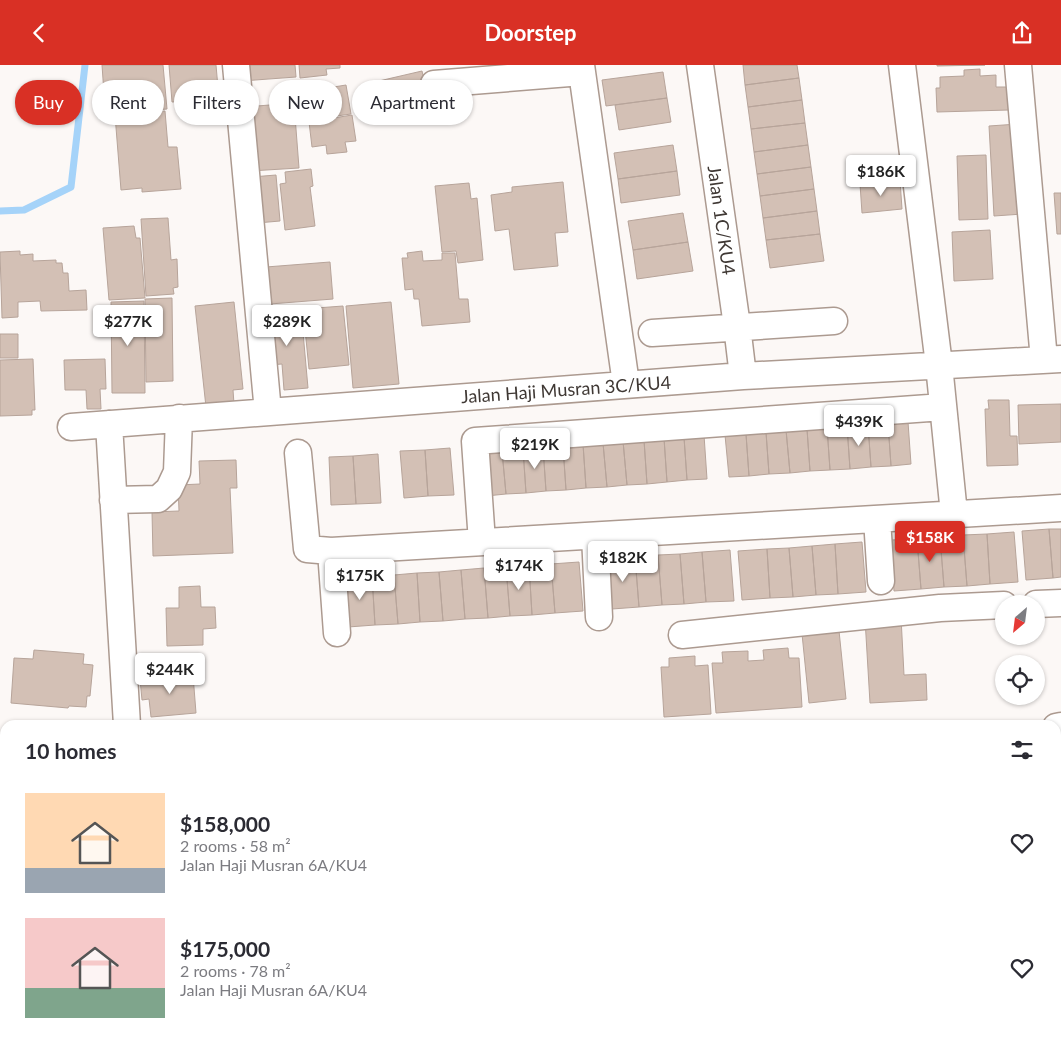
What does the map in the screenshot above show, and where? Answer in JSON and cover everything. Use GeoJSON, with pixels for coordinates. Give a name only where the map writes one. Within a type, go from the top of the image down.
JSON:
{"type":"FeatureCollection","features":[{"type":"Feature","properties":{"kind":"street"},"geometry":{"type":"LineString","coordinates":[[236,65],[268,412]]}},
{"type":"Feature","properties":{"kind":"street","name":"Jalan 1C/KU4"},"geometry":{"type":"LineString","coordinates":[[700,65],[743,375]]}},
{"type":"Feature","properties":{"kind":"street"},"geometry":{"type":"LineString","coordinates":[[902,65],[939,365],[954,514]]}},
{"type":"Feature","properties":{"kind":"street"},"geometry":{"type":"LineString","coordinates":[[1018,65],[1053,360]]}},
{"type":"Feature","properties":{"kind":"street"},"geometry":{"type":"LineString","coordinates":[[473,80],[582,69],[626,384]]}},
{"type":"Feature","properties":{"kind":"street"},"geometry":{"type":"LineString","coordinates":[[652,333],[834,321]]}},
{"type":"Feature","properties":{"kind":"street","name":"Jalan Haji Musran 3C/KU4"},"geometry":{"type":"LineString","coordinates":[[72,427],[743,375],[1053,360]]}},
{"type":"Feature","properties":{"kind":"street"},"geometry":{"type":"LineString","coordinates":[[482,542],[475,441],[943,407]]}},
{"type":"Feature","properties":{"kind":"street"},"geometry":{"type":"LineString","coordinates":[[113,500],[158,499],[169,489],[177,472],[179,419]]}},
{"type":"Feature","properties":{"kind":"street"},"geometry":{"type":"LineString","coordinates":[[109,425],[127,720]]}},
{"type":"Feature","properties":{"kind":"street"},"geometry":{"type":"LineString","coordinates":[[298,453],[307,549],[331,551],[1061,507]]}},
{"type":"Feature","properties":{"kind":"street"},"geometry":{"type":"LineString","coordinates":[[877,519],[882,581]]}},
{"type":"Feature","properties":{"kind":"street"},"geometry":{"type":"LineString","coordinates":[[594,536],[599,617]]}},
{"type":"Feature","properties":{"kind":"street"},"geometry":{"type":"LineString","coordinates":[[331,551],[337,633]]}},
{"type":"Feature","properties":{"kind":"street"},"geometry":{"type":"LineString","coordinates":[[1045,604],[1061,603]]}},
{"type":"Feature","properties":{"kind":"street"},"geometry":{"type":"LineString","coordinates":[[682,635],[940,608],[995,605]]}},
{"type":"Feature","properties":{"kind":"building"},"geometry":{"type":"Polygon","coordinates":[[[102,65],[163,65],[167,109],[164,109],[164,80],[103,80],[102,65]]]}},
{"type":"Feature","properties":{"kind":"building"},"geometry":{"type":"Polygon","coordinates":[[[169,65],[216,65],[217,80],[174,80],[174,102],[172,102],[169,65]]]}},
{"type":"Feature","properties":{"kind":"building"},"geometry":{"type":"Polygon","coordinates":[[[241,65],[295,65],[296,77],[242,80],[241,65]]]}},
{"type":"Feature","properties":{"kind":"building"},"geometry":{"type":"Polygon","coordinates":[[[299,65],[340,65],[340,68],[326,69],[327,75],[300,78],[299,65]]]}},
{"type":"Feature","properties":{"kind":"building"},"geometry":{"type":"Polygon","coordinates":[[[743,65],[797,65],[799,78],[745,85],[743,65]]]}},
{"type":"Feature","properties":{"kind":"building"},"geometry":{"type":"Polygon","coordinates":[[[937,65],[985,65],[937,66],[937,65]]]}},
{"type":"Feature","properties":{"kind":"building"},"geometry":{"type":"Polygon","coordinates":[[[980,69],[980,76],[996,75],[996,87],[1008,87],[1009,110],[937,112],[936,88],[940,88],[940,77],[964,76],[964,70],[980,69]]]}},
{"type":"Feature","properties":{"kind":"building"},"geometry":{"type":"Polygon","coordinates":[[[422,71],[424,80],[383,80],[422,71]]]}},
{"type":"Feature","properties":{"kind":"building"},"geometry":{"type":"Polygon","coordinates":[[[663,72],[667,98],[606,106],[602,80],[663,72]]]}},
{"type":"Feature","properties":{"kind":"building"},"geometry":{"type":"Polygon","coordinates":[[[799,78],[802,100],[748,107],[745,85],[799,78]]]}},
{"type":"Feature","properties":{"kind":"building"},"geometry":{"type":"Polygon","coordinates":[[[346,85],[351,114],[342,115],[342,86],[346,85]]]}},
{"type":"Feature","properties":{"kind":"building"},"geometry":{"type":"Polygon","coordinates":[[[667,98],[671,122],[619,130],[615,105],[667,98]]]}},
{"type":"Feature","properties":{"kind":"building"},"geometry":{"type":"Polygon","coordinates":[[[802,100],[805,123],[751,129],[748,107],[802,100]]]}},
{"type":"Feature","properties":{"kind":"building"},"geometry":{"type":"Polygon","coordinates":[[[269,105],[269,125],[296,125],[299,168],[250,171],[246,125],[259,125],[259,106],[269,105]]]}},
{"type":"Feature","properties":{"kind":"building"},"geometry":{"type":"Polygon","coordinates":[[[164,111],[168,147],[177,147],[181,189],[142,192],[142,188],[121,190],[116,125],[164,125],[164,111]]]}},
{"type":"Feature","properties":{"kind":"building"},"geometry":{"type":"Polygon","coordinates":[[[352,115],[352,125],[356,141],[345,142],[347,152],[327,154],[326,145],[312,147],[309,125],[342,125],[342,117],[352,115]]]}},
{"type":"Feature","properties":{"kind":"building"},"geometry":{"type":"Polygon","coordinates":[[[805,123],[808,145],[754,152],[751,129],[805,123]]]}},
{"type":"Feature","properties":{"kind":"building"},"geometry":{"type":"Polygon","coordinates":[[[1018,124],[1023,214],[994,216],[989,126],[1018,124]]]}},
{"type":"Feature","properties":{"kind":"building"},"geometry":{"type":"Polygon","coordinates":[[[673,145],[677,171],[618,179],[614,153],[673,145]]]}},
{"type":"Feature","properties":{"kind":"building"},"geometry":{"type":"Polygon","coordinates":[[[808,145],[811,167],[757,174],[754,152],[808,145]]]}},
{"type":"Feature","properties":{"kind":"building"},"geometry":{"type":"Polygon","coordinates":[[[986,155],[988,219],[959,220],[957,156],[986,155]]]}},
{"type":"Feature","properties":{"kind":"building"},"geometry":{"type":"Polygon","coordinates":[[[811,167],[814,189],[760,196],[757,174],[811,167]]]}},
{"type":"Feature","properties":{"kind":"building"},"geometry":{"type":"Polygon","coordinates":[[[311,169],[313,186],[310,187],[315,226],[285,230],[280,184],[286,183],[285,172],[311,169]]]}},
{"type":"Feature","properties":{"kind":"building"},"geometry":{"type":"Polygon","coordinates":[[[677,171],[680,195],[621,203],[618,179],[677,171]]]}},
{"type":"Feature","properties":{"kind":"building"},"geometry":{"type":"Polygon","coordinates":[[[276,175],[280,221],[257,223],[252,177],[276,175]]]}},
{"type":"Feature","properties":{"kind":"building"},"geometry":{"type":"Polygon","coordinates":[[[900,180],[902,209],[862,213],[860,184],[900,180]]]}},
{"type":"Feature","properties":{"kind":"building"},"geometry":{"type":"Polygon","coordinates":[[[563,182],[568,232],[555,233],[558,266],[514,270],[509,229],[495,231],[491,195],[512,192],[512,187],[563,182]]]}},
{"type":"Feature","properties":{"kind":"building"},"geometry":{"type":"Polygon","coordinates":[[[469,183],[471,199],[477,198],[483,260],[458,263],[456,251],[442,252],[435,186],[469,183]]]}},
{"type":"Feature","properties":{"kind":"building"},"geometry":{"type":"Polygon","coordinates":[[[814,189],[817,211],[763,218],[760,196],[814,189]]]}},
{"type":"Feature","properties":{"kind":"building"},"geometry":{"type":"Polygon","coordinates":[[[1054,193],[1061,193],[1061,234],[1057,234],[1054,193]]]}},
{"type":"Feature","properties":{"kind":"building"},"geometry":{"type":"Polygon","coordinates":[[[817,211],[820,234],[766,240],[763,218],[817,211]]]}},
{"type":"Feature","properties":{"kind":"building"},"geometry":{"type":"Polygon","coordinates":[[[683,213],[688,242],[633,250],[628,221],[683,213]]]}},
{"type":"Feature","properties":{"kind":"building"},"geometry":{"type":"Polygon","coordinates":[[[168,218],[171,260],[177,259],[178,287],[173,288],[174,294],[146,296],[141,219],[168,218]]]}},
{"type":"Feature","properties":{"kind":"building"},"geometry":{"type":"Polygon","coordinates":[[[134,226],[136,238],[140,238],[145,298],[109,300],[103,228],[134,226]]]}},
{"type":"Feature","properties":{"kind":"building"},"geometry":{"type":"Polygon","coordinates":[[[990,230],[993,279],[954,281],[952,232],[990,230]]]}},
{"type":"Feature","properties":{"kind":"building"},"geometry":{"type":"Polygon","coordinates":[[[820,234],[824,261],[770,268],[766,240],[820,234]]]}},
{"type":"Feature","properties":{"kind":"building"},"geometry":{"type":"Polygon","coordinates":[[[688,242],[693,271],[637,279],[633,250],[688,242]]]}},
{"type":"Feature","properties":{"kind":"building"},"geometry":{"type":"Polygon","coordinates":[[[20,251],[20,255],[33,254],[33,261],[56,260],[56,263],[62,263],[63,273],[68,273],[69,291],[86,290],[87,310],[41,311],[40,301],[18,302],[18,317],[2,318],[0,252],[20,251]]]}},
{"type":"Feature","properties":{"kind":"building"},"geometry":{"type":"Polygon","coordinates":[[[422,251],[423,261],[442,260],[442,253],[455,253],[459,299],[468,299],[470,322],[422,326],[419,299],[414,299],[413,289],[405,290],[402,258],[408,258],[407,253],[422,251]]]}},
{"type":"Feature","properties":{"kind":"building"},"geometry":{"type":"Polygon","coordinates":[[[330,262],[333,299],[270,304],[266,267],[330,262]]]}},
{"type":"Feature","properties":{"kind":"building"},"geometry":{"type":"Polygon","coordinates":[[[172,298],[173,381],[146,382],[145,299],[172,298]]]}},
{"type":"Feature","properties":{"kind":"building"},"geometry":{"type":"Polygon","coordinates":[[[144,301],[145,393],[112,393],[111,302],[144,301]]]}},
{"type":"Feature","properties":{"kind":"building"},"geometry":{"type":"Polygon","coordinates":[[[234,302],[243,389],[233,390],[234,404],[206,407],[195,306],[234,302]]]}},
{"type":"Feature","properties":{"kind":"building"},"geometry":{"type":"Polygon","coordinates":[[[391,302],[399,384],[353,388],[346,306],[391,302]]]}},
{"type":"Feature","properties":{"kind":"building"},"geometry":{"type":"Polygon","coordinates":[[[343,306],[349,365],[309,369],[303,309],[343,306]]]}},
{"type":"Feature","properties":{"kind":"building"},"geometry":{"type":"Polygon","coordinates":[[[301,310],[308,388],[284,390],[282,364],[269,365],[264,313],[301,310]]]}},
{"type":"Feature","properties":{"kind":"building"},"geometry":{"type":"Polygon","coordinates":[[[0,334],[18,334],[18,358],[0,358],[0,334]]]}},
{"type":"Feature","properties":{"kind":"building"},"geometry":{"type":"Polygon","coordinates":[[[33,359],[35,410],[32,410],[32,415],[0,416],[0,360],[33,359]]]}},
{"type":"Feature","properties":{"kind":"building"},"geometry":{"type":"Polygon","coordinates":[[[105,359],[106,389],[100,389],[101,409],[87,409],[86,390],[65,390],[64,360],[105,359]]]}},
{"type":"Feature","properties":{"kind":"building"},"geometry":{"type":"Polygon","coordinates":[[[988,400],[1009,400],[1010,436],[1017,436],[1018,465],[987,466],[985,409],[989,409],[988,400]]]}},
{"type":"Feature","properties":{"kind":"building"},"geometry":{"type":"Polygon","coordinates":[[[1061,404],[1061,442],[1019,444],[1018,405],[1061,404]]]}},
{"type":"Feature","properties":{"kind":"building"},"geometry":{"type":"Polygon","coordinates":[[[908,422],[911,464],[891,466],[888,423],[908,422]]]}},
{"type":"Feature","properties":{"kind":"building"},"geometry":{"type":"Polygon","coordinates":[[[888,423],[891,466],[871,467],[868,425],[888,423]]]}},
{"type":"Feature","properties":{"kind":"building"},"geometry":{"type":"Polygon","coordinates":[[[868,425],[871,467],[850,469],[847,426],[868,425]]]}},
{"type":"Feature","properties":{"kind":"building"},"geometry":{"type":"Polygon","coordinates":[[[847,426],[850,469],[830,470],[827,427],[847,426]]]}},
{"type":"Feature","properties":{"kind":"building"},"geometry":{"type":"Polygon","coordinates":[[[827,427],[830,470],[810,471],[807,429],[827,427]]]}},
{"type":"Feature","properties":{"kind":"building"},"geometry":{"type":"Polygon","coordinates":[[[807,429],[810,471],[790,473],[786,430],[807,429]]]}},
{"type":"Feature","properties":{"kind":"building"},"geometry":{"type":"Polygon","coordinates":[[[786,430],[790,473],[769,474],[766,432],[786,430]]]}},
{"type":"Feature","properties":{"kind":"building"},"geometry":{"type":"Polygon","coordinates":[[[766,432],[769,474],[749,476],[746,434],[766,432]]]}},
{"type":"Feature","properties":{"kind":"building"},"geometry":{"type":"Polygon","coordinates":[[[746,434],[749,476],[729,477],[725,435],[746,434]]]}},
{"type":"Feature","properties":{"kind":"building"},"geometry":{"type":"Polygon","coordinates":[[[704,435],[707,479],[687,480],[684,437],[704,435]]]}},
{"type":"Feature","properties":{"kind":"building"},"geometry":{"type":"Polygon","coordinates":[[[684,437],[687,480],[667,482],[664,438],[684,437]]]}},
{"type":"Feature","properties":{"kind":"building"},"geometry":{"type":"Polygon","coordinates":[[[664,438],[667,482],[647,484],[644,440],[664,438]]]}},
{"type":"Feature","properties":{"kind":"building"},"geometry":{"type":"Polygon","coordinates":[[[644,440],[647,484],[627,485],[623,441],[644,440]]]}},
{"type":"Feature","properties":{"kind":"building"},"geometry":{"type":"Polygon","coordinates":[[[623,441],[627,485],[607,487],[603,443],[623,441]]]}},
{"type":"Feature","properties":{"kind":"building"},"geometry":{"type":"Polygon","coordinates":[[[603,443],[607,487],[586,488],[583,444],[603,443]]]}},
{"type":"Feature","properties":{"kind":"building"},"geometry":{"type":"Polygon","coordinates":[[[583,444],[586,488],[566,490],[563,446],[583,444]]]}},
{"type":"Feature","properties":{"kind":"building"},"geometry":{"type":"Polygon","coordinates":[[[563,446],[566,490],[546,491],[543,447],[563,446]]]}},
{"type":"Feature","properties":{"kind":"building"},"geometry":{"type":"Polygon","coordinates":[[[543,447],[546,491],[526,493],[523,449],[543,447]]]}},
{"type":"Feature","properties":{"kind":"building"},"geometry":{"type":"Polygon","coordinates":[[[450,448],[454,495],[428,496],[425,450],[450,448]]]}},
{"type":"Feature","properties":{"kind":"building"},"geometry":{"type":"Polygon","coordinates":[[[523,449],[526,493],[506,494],[502,451],[523,449]]]}},
{"type":"Feature","properties":{"kind":"building"},"geometry":{"type":"Polygon","coordinates":[[[425,450],[428,496],[404,498],[400,451],[425,450]]]}},
{"type":"Feature","properties":{"kind":"building"},"geometry":{"type":"Polygon","coordinates":[[[502,451],[506,494],[486,496],[482,452],[502,451]]]}},
{"type":"Feature","properties":{"kind":"building"},"geometry":{"type":"Polygon","coordinates":[[[378,454],[381,503],[356,504],[353,456],[378,454]]]}},
{"type":"Feature","properties":{"kind":"building"},"geometry":{"type":"Polygon","coordinates":[[[353,456],[356,504],[331,505],[329,457],[353,456]]]}},
{"type":"Feature","properties":{"kind":"building"},"geometry":{"type":"Polygon","coordinates":[[[236,460],[237,488],[230,488],[233,553],[153,556],[152,512],[179,511],[178,485],[200,484],[199,461],[236,460]]]}},
{"type":"Feature","properties":{"kind":"building"},"geometry":{"type":"Polygon","coordinates":[[[1049,529],[1053,578],[1026,580],[1022,531],[1049,529]]]}},
{"type":"Feature","properties":{"kind":"building"},"geometry":{"type":"Polygon","coordinates":[[[1049,529],[1061,529],[1061,577],[1053,578],[1049,529]]]}},
{"type":"Feature","properties":{"kind":"building"},"geometry":{"type":"Polygon","coordinates":[[[1014,532],[1018,582],[990,584],[987,534],[1014,532]]]}},
{"type":"Feature","properties":{"kind":"building"},"geometry":{"type":"Polygon","coordinates":[[[987,534],[990,584],[967,586],[963,535],[987,534]]]}},
{"type":"Feature","properties":{"kind":"building"},"geometry":{"type":"Polygon","coordinates":[[[963,535],[967,586],[944,587],[940,537],[963,535]]]}},
{"type":"Feature","properties":{"kind":"building"},"geometry":{"type":"Polygon","coordinates":[[[940,537],[944,587],[921,589],[917,539],[940,537]]]}},
{"type":"Feature","properties":{"kind":"building"},"geometry":{"type":"Polygon","coordinates":[[[917,539],[921,589],[894,591],[891,540],[917,539]]]}},
{"type":"Feature","properties":{"kind":"building"},"geometry":{"type":"Polygon","coordinates":[[[862,542],[866,592],[838,594],[835,544],[862,542]]]}},
{"type":"Feature","properties":{"kind":"building"},"geometry":{"type":"Polygon","coordinates":[[[835,544],[838,594],[816,595],[812,546],[835,544]]]}},
{"type":"Feature","properties":{"kind":"building"},"geometry":{"type":"Polygon","coordinates":[[[812,546],[816,595],[793,597],[789,548],[812,546]]]}},
{"type":"Feature","properties":{"kind":"building"},"geometry":{"type":"Polygon","coordinates":[[[789,548],[793,597],[770,598],[767,549],[789,548]]]}},
{"type":"Feature","properties":{"kind":"building"},"geometry":{"type":"Polygon","coordinates":[[[767,549],[770,598],[742,600],[738,551],[767,549]]]}},
{"type":"Feature","properties":{"kind":"building"},"geometry":{"type":"Polygon","coordinates":[[[730,550],[734,601],[706,602],[702,552],[730,550]]]}},
{"type":"Feature","properties":{"kind":"building"},"geometry":{"type":"Polygon","coordinates":[[[702,552],[706,602],[684,604],[680,554],[702,552]]]}},
{"type":"Feature","properties":{"kind":"building"},"geometry":{"type":"Polygon","coordinates":[[[680,554],[684,604],[662,605],[658,555],[680,554]]]}},
{"type":"Feature","properties":{"kind":"building"},"geometry":{"type":"Polygon","coordinates":[[[658,555],[662,605],[639,607],[635,557],[658,555]]]}},
{"type":"Feature","properties":{"kind":"building"},"geometry":{"type":"Polygon","coordinates":[[[635,557],[639,607],[612,609],[608,558],[635,557]]]}},
{"type":"Feature","properties":{"kind":"building"},"geometry":{"type":"Polygon","coordinates":[[[579,562],[583,611],[555,613],[551,564],[579,562]]]}},
{"type":"Feature","properties":{"kind":"building"},"geometry":{"type":"Polygon","coordinates":[[[551,564],[555,613],[532,615],[529,565],[551,564]]]}},
{"type":"Feature","properties":{"kind":"building"},"geometry":{"type":"Polygon","coordinates":[[[529,565],[532,615],[510,616],[506,567],[529,565]]]}},
{"type":"Feature","properties":{"kind":"building"},"geometry":{"type":"Polygon","coordinates":[[[506,567],[510,616],[488,618],[484,568],[506,567]]]}},
{"type":"Feature","properties":{"kind":"building"},"geometry":{"type":"Polygon","coordinates":[[[484,568],[488,618],[465,619],[461,570],[484,568]]]}},
{"type":"Feature","properties":{"kind":"building"},"geometry":{"type":"Polygon","coordinates":[[[461,570],[465,619],[443,621],[439,572],[461,570]]]}},
{"type":"Feature","properties":{"kind":"building"},"geometry":{"type":"Polygon","coordinates":[[[439,572],[443,621],[420,622],[417,573],[439,572]]]}},
{"type":"Feature","properties":{"kind":"building"},"geometry":{"type":"Polygon","coordinates":[[[417,573],[420,622],[398,624],[394,575],[417,573]]]}},
{"type":"Feature","properties":{"kind":"building"},"geometry":{"type":"Polygon","coordinates":[[[394,575],[398,624],[375,625],[372,576],[394,575]]]}},
{"type":"Feature","properties":{"kind":"building"},"geometry":{"type":"Polygon","coordinates":[[[372,576],[375,625],[348,627],[344,578],[372,576]]]}},
{"type":"Feature","properties":{"kind":"building"},"geometry":{"type":"Polygon","coordinates":[[[200,586],[201,607],[215,607],[216,628],[203,629],[203,645],[167,646],[166,608],[179,608],[179,587],[200,586]]]}},
{"type":"Feature","properties":{"kind":"building"},"geometry":{"type":"Polygon","coordinates":[[[901,617],[904,675],[926,674],[927,700],[870,703],[865,619],[901,617]]]}},
{"type":"Feature","properties":{"kind":"building"},"geometry":{"type":"Polygon","coordinates":[[[838,621],[846,699],[809,703],[801,624],[838,621]]]}},
{"type":"Feature","properties":{"kind":"building"},"geometry":{"type":"Polygon","coordinates":[[[788,648],[789,658],[799,658],[802,707],[716,713],[712,663],[723,663],[722,652],[748,651],[748,661],[764,660],[763,650],[788,648]]]}},
{"type":"Feature","properties":{"kind":"building"},"geometry":{"type":"Polygon","coordinates":[[[34,650],[84,654],[83,664],[93,665],[90,696],[87,696],[86,707],[69,706],[68,708],[11,703],[14,658],[33,659],[34,650]]]}},
{"type":"Feature","properties":{"kind":"building"},"geometry":{"type":"Polygon","coordinates":[[[695,656],[695,666],[708,665],[711,714],[664,717],[661,667],[669,667],[669,658],[695,656]]]}},
{"type":"Feature","properties":{"kind":"building"},"geometry":{"type":"Polygon","coordinates":[[[193,675],[196,713],[151,717],[149,699],[142,700],[140,679],[193,675]]]}},
{"type":"Feature","properties":{"kind":"waterway"},"geometry":{"type":"LineString","coordinates":[[0,211],[24,210],[71,187],[85,65]]}}]}
